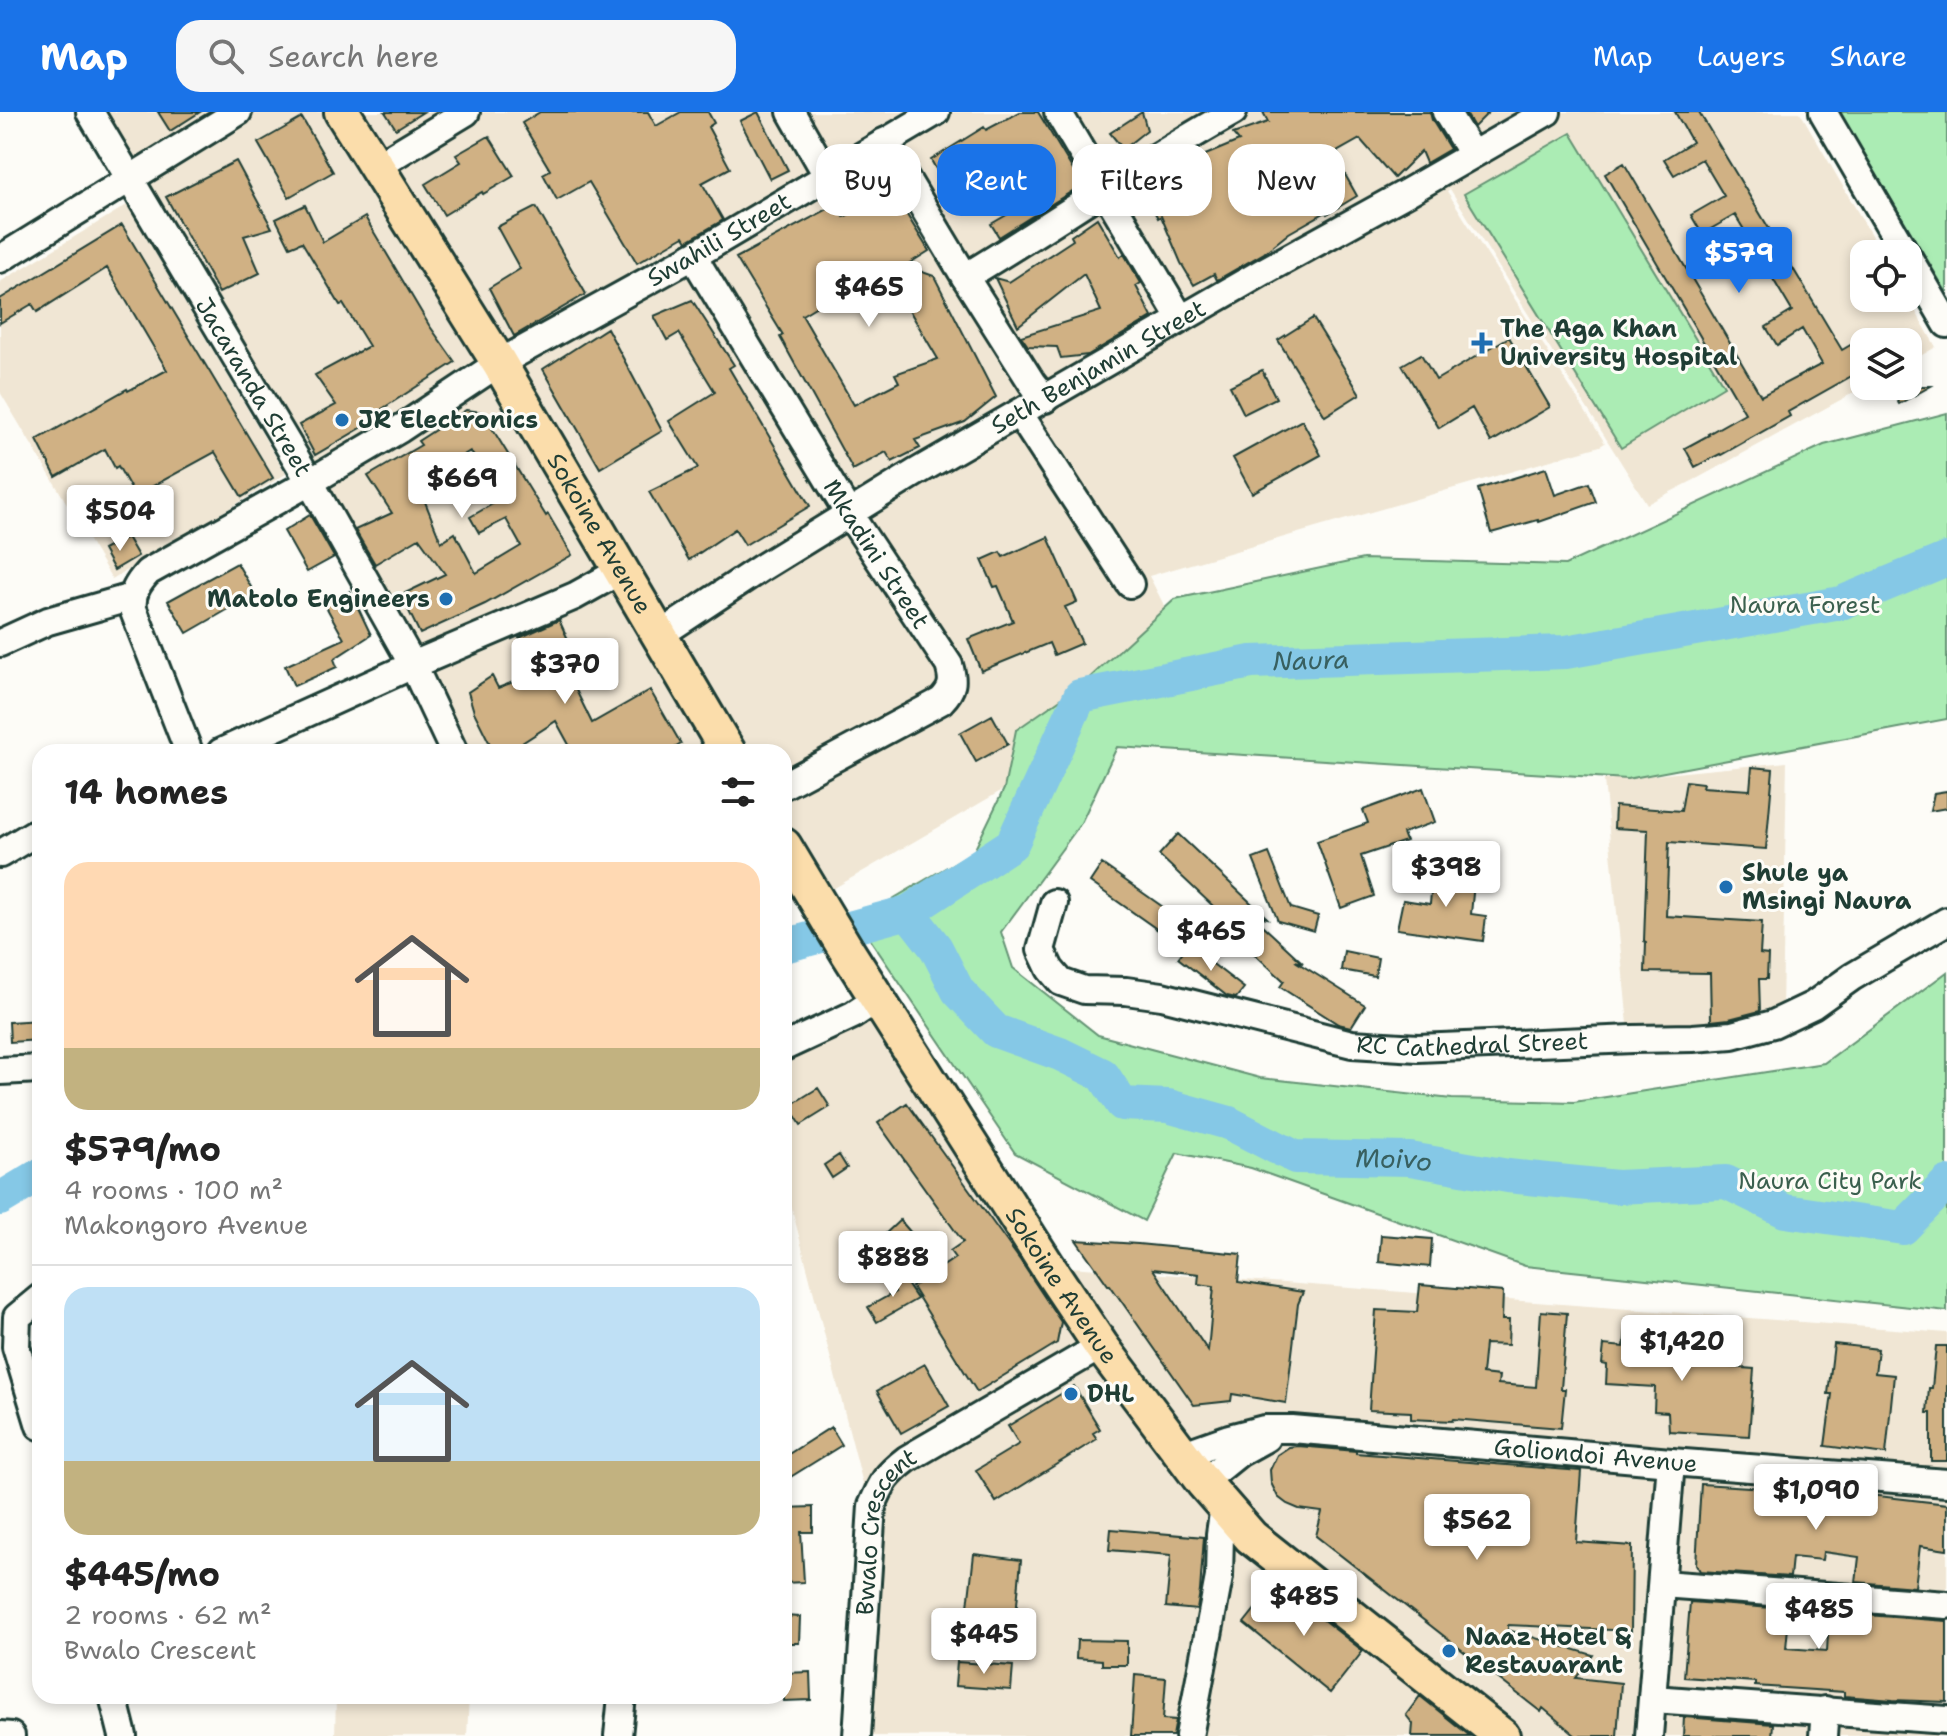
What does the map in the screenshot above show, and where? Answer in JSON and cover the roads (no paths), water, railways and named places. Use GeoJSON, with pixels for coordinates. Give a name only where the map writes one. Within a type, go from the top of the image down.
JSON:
{"type":"FeatureCollection","features":[{"type":"Feature","properties":{"kind":"main road","name":"Sokoine Avenue"},"geometry":{"type":"LineString","coordinates":[[342,112],[499,363],[723,744]]}},
{"type":"Feature","properties":{"kind":"main road","name":"Sokoine Avenue"},"geometry":{"type":"LineString","coordinates":[[792,859],[841,942],[1048,1267],[1181,1455],[1251,1537],[1502,1736]]}},
{"type":"Feature","properties":{"kind":"street","name":"Jacaranda Street"},"geometry":{"type":"LineString","coordinates":[[90,112],[310,482],[413,665],[450,744]]}},
{"type":"Feature","properties":{"kind":"street"},"geometry":{"type":"LineString","coordinates":[[0,259],[238,112]]}},
{"type":"Feature","properties":{"kind":"street"},"geometry":{"type":"LineString","coordinates":[[375,167],[466,112]]}},
{"type":"Feature","properties":{"kind":"street"},"geometry":{"type":"LineString","coordinates":[[791,112],[816,156]]}},
{"type":"Feature","properties":{"kind":"street","name":"Swahili Street"},"geometry":{"type":"LineString","coordinates":[[881,144],[936,112]]}},
{"type":"Feature","properties":{"kind":"street"},"geometry":{"type":"LineString","coordinates":[[1058,112],[1077,144]]}},
{"type":"Feature","properties":{"kind":"street"},"geometry":{"type":"LineString","coordinates":[[1177,144],[1233,112]]}},
{"type":"Feature","properties":{"kind":"street"},"geometry":{"type":"LineString","coordinates":[[1446,112],[1472,154]]}},
{"type":"Feature","properties":{"kind":"street","name":"Seth Benjamin Street"},"geometry":{"type":"LineString","coordinates":[[658,636],[761,568],[1019,413],[1547,112]]}},
{"type":"Feature","properties":{"kind":"street"},"geometry":{"type":"LineString","coordinates":[[1823,112],[1898,240]]}},
{"type":"Feature","properties":{"kind":"street"},"geometry":{"type":"LineString","coordinates":[[884,142],[965,277],[1045,399]]}},
{"type":"Feature","properties":{"kind":"street","name":"Swahili Street"},"geometry":{"type":"LineString","coordinates":[[132,597],[138,583],[148,572],[400,429],[499,363],[816,184]]}},
{"type":"Feature","properties":{"kind":"street"},"geometry":{"type":"LineString","coordinates":[[965,277],[1072,211]]}},
{"type":"Feature","properties":{"kind":"street"},"geometry":{"type":"LineString","coordinates":[[1120,216],[1181,319]]}},
{"type":"Feature","properties":{"kind":"street","name":"Mkadini Street"},"geometry":{"type":"LineString","coordinates":[[693,256],[849,514],[949,665],[953,685],[941,701],[792,781]]}},
{"type":"Feature","properties":{"kind":"street"},"geometry":{"type":"LineString","coordinates":[[1922,282],[1947,324]]}},
{"type":"Feature","properties":{"kind":"street"},"geometry":{"type":"LineString","coordinates":[[1019,413],[1130,584]]}},
{"type":"Feature","properties":{"kind":"street"},"geometry":{"type":"LineString","coordinates":[[239,744],[575,596],[620,571]]}},
{"type":"Feature","properties":{"kind":"street"},"geometry":{"type":"LineString","coordinates":[[0,643],[48,621],[132,597],[133,609],[186,744]]}},
{"type":"Feature","properties":{"kind":"street"},"geometry":{"type":"LineString","coordinates":[[0,854],[32,835]]}},
{"type":"Feature","properties":{"kind":"street","name":"RC Cathedral Street"},"geometry":{"type":"LineString","coordinates":[[1054,903],[1041,950],[1050,969],[1061,982],[1084,990],[1162,996],[1352,1044],[1418,1048],[1732,1035],[1773,1024],[1813,1005],[1852,977],[1947,921]]}},
{"type":"Feature","properties":{"kind":"street"},"geometry":{"type":"LineString","coordinates":[[792,1043],[853,1015],[877,999]]}},
{"type":"Feature","properties":{"kind":"street"},"geometry":{"type":"LineString","coordinates":[[0,1071],[32,1069]]}},
{"type":"Feature","properties":{"kind":"street"},"geometry":{"type":"LineString","coordinates":[[32,1305],[17,1317],[8,1332],[16,1347],[32,1400]]}},
{"type":"Feature","properties":{"kind":"street","name":"Bwalo Crescent"},"geometry":{"type":"LineString","coordinates":[[857,1736],[872,1506],[889,1472],[1101,1346]]}},
{"type":"Feature","properties":{"kind":"street","name":"Goliondoi Avenue"},"geometry":{"type":"LineString","coordinates":[[1181,1455],[1264,1429],[1292,1429],[1947,1483]]}},
{"type":"Feature","properties":{"kind":"street"},"geometry":{"type":"LineString","coordinates":[[1189,1736],[1219,1577],[1220,1534],[1213,1494],[1239,1453],[1292,1429]]}},
{"type":"Feature","properties":{"kind":"street"},"geometry":{"type":"LineString","coordinates":[[1649,1736],[1671,1462]]}},
{"type":"Feature","properties":{"kind":"street"},"geometry":{"type":"LineString","coordinates":[[1219,1577],[1251,1537]]}},
{"type":"Feature","properties":{"kind":"street"},"geometry":{"type":"LineString","coordinates":[[1662,1584],[1947,1605]]}},
{"type":"Feature","properties":{"kind":"street"},"geometry":{"type":"LineString","coordinates":[[1653,1699],[1824,1723],[1947,1720]]}},
{"type":"Feature","properties":{"kind":"street"},"geometry":{"type":"LineString","coordinates":[[115,1704],[123,1736]]}},
{"type":"Feature","properties":{"kind":"street"},"geometry":{"type":"LineString","coordinates":[[618,1736],[621,1704]]}},
{"type":"Feature","properties":{"kind":"street"},"geometry":{"type":"LineString","coordinates":[[0,1735],[11,1736]]}},
{"type":"Feature","properties":{"kind":"waterway","name":"Naura"},"geometry":{"type":"LineString","coordinates":[[792,944],[908,912],[1012,844],[1080,696],[1251,662],[1566,652],[1841,603],[1947,559]]}},
{"type":"Feature","properties":{"kind":"waterway","name":"Moivo"},"geometry":{"type":"LineString","coordinates":[[908,912],[936,948],[958,991],[996,1031],[1060,1054],[1103,1075],[1122,1104],[1168,1106],[1229,1123],[1295,1157],[1410,1159],[1508,1176],[1617,1187],[1726,1182],[1785,1211],[1903,1228],[1947,1183]]}},
{"type":"Feature","properties":{"kind":"waterway","name":"Naura"},"geometry":{"type":"LineString","coordinates":[[0,1199],[32,1180]]}},
{"type":"Feature","properties":{"kind":"place","name":"The Aga Khan University Hospital"},"geometry":{"type":"Point","coordinates":[1482,343]}},
{"type":"Feature","properties":{"kind":"place","name":"JR Electronics"},"geometry":{"type":"Point","coordinates":[342,420]}},
{"type":"Feature","properties":{"kind":"place","name":"Matolo Engineers"},"geometry":{"type":"Point","coordinates":[446,599]}},
{"type":"Feature","properties":{"kind":"place","name":"Shule ya Msingi Naura"},"geometry":{"type":"Point","coordinates":[1726,887]}},
{"type":"Feature","properties":{"kind":"place","name":"DHL"},"geometry":{"type":"Point","coordinates":[1071,1394]}},
{"type":"Feature","properties":{"kind":"place","name":"Naaz Hotel & Restauarant"},"geometry":{"type":"Point","coordinates":[1449,1651]}},
{"type":"Feature","properties":{"kind":"park label","name":"Naura Forest"},"geometry":{"type":"Point","coordinates":[1805,605]}},
{"type":"Feature","properties":{"kind":"park label","name":"Naura City Park"},"geometry":{"type":"Point","coordinates":[1830,1181]}}]}
